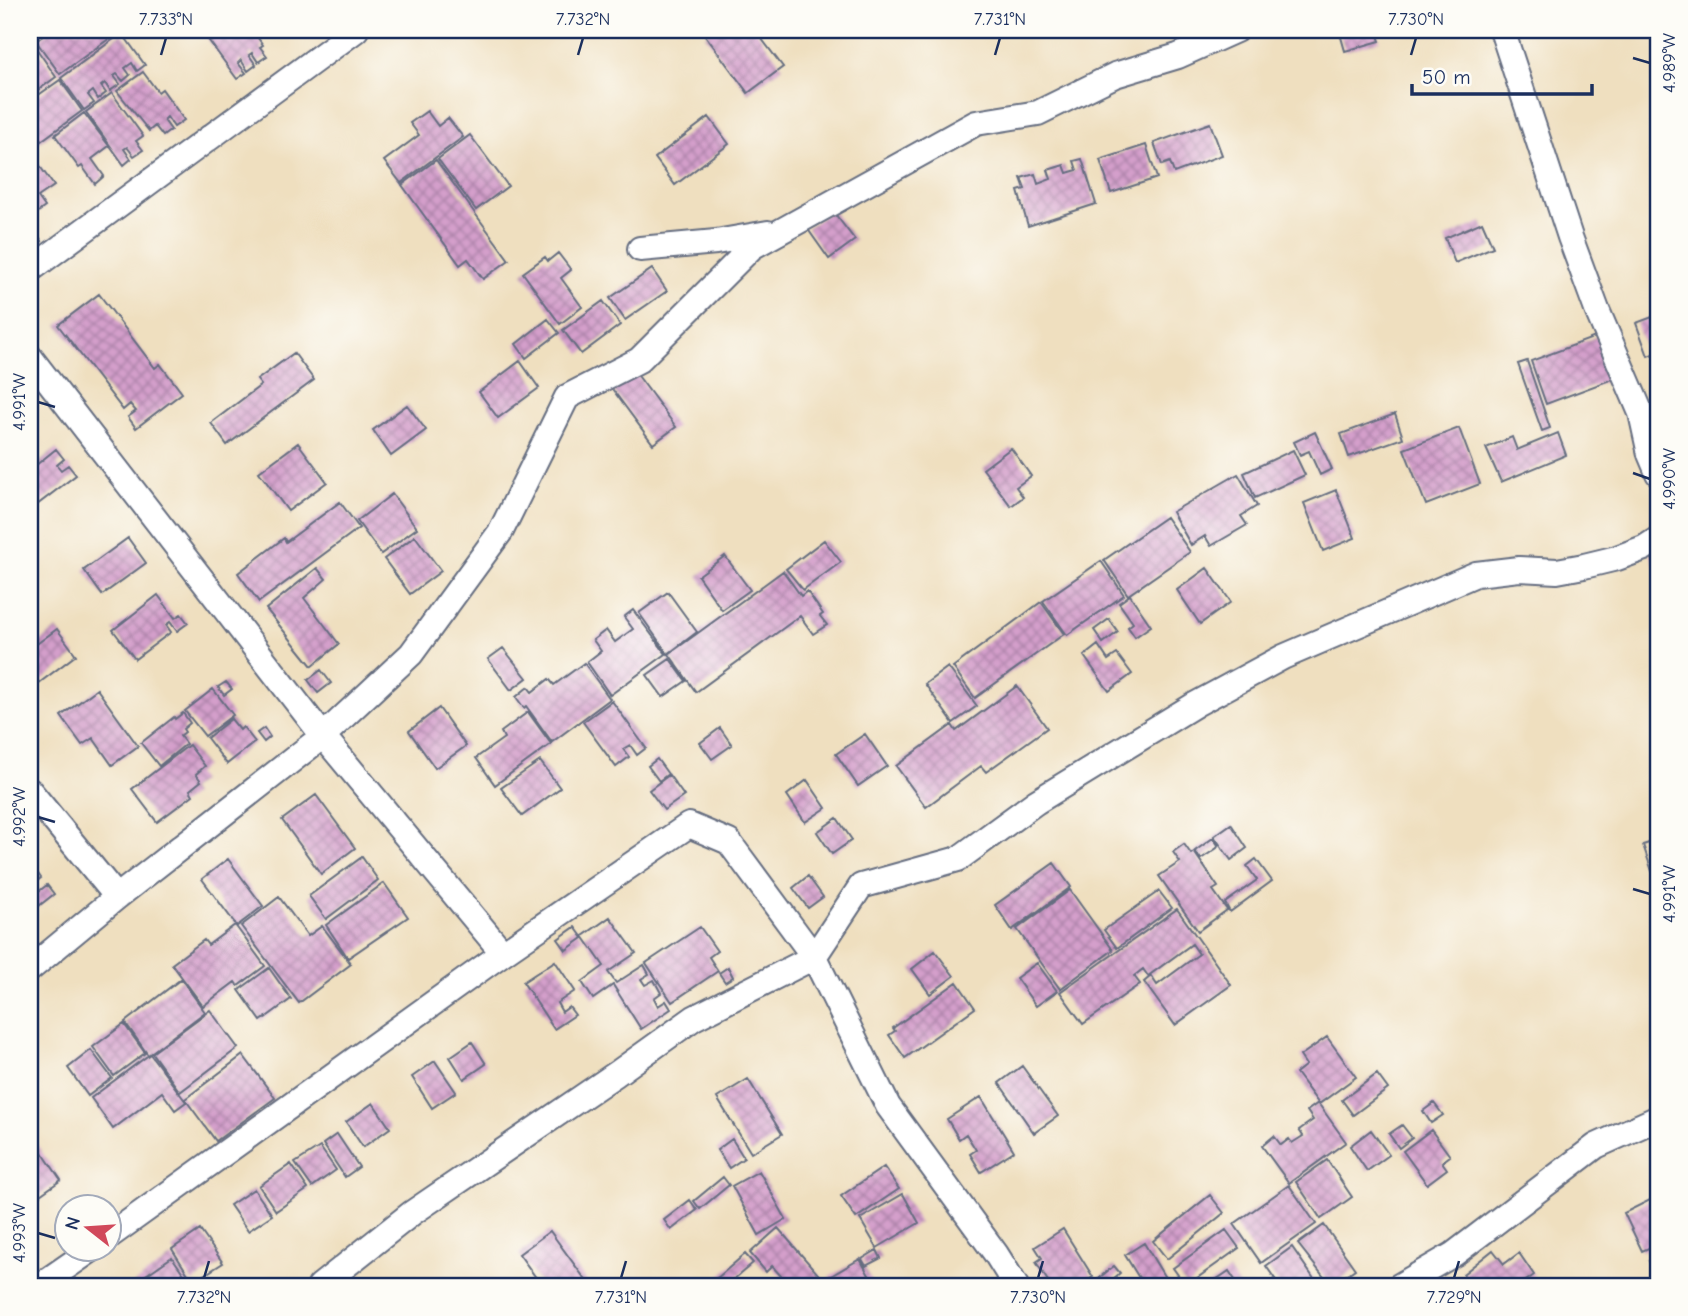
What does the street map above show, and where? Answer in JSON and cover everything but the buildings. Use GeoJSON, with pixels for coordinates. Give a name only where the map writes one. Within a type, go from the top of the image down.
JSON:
{"type":"FeatureCollection","features":[{"type":"Feature","properties":{"kind":"street"},"geometry":{"type":"LineString","coordinates":[[30,270],[356,30]]}},
{"type":"Feature","properties":{"kind":"street"},"geometry":{"type":"LineString","coordinates":[[30,969],[117,897],[323,737],[411,654],[501,531],[567,397],[639,360],[752,247],[976,123],[1038,113],[1115,75],[1178,56],[1236,30]]}},
{"type":"Feature","properties":{"kind":"street"},"geometry":{"type":"LineString","coordinates":[[1502,30],[1570,237],[1597,310],[1641,413],[1650,454],[1658,473]]}},
{"type":"Feature","properties":{"kind":"street"},"geometry":{"type":"LineString","coordinates":[[640,249],[716,242],[782,230]]}},
{"type":"Feature","properties":{"kind":"street"},"geometry":{"type":"LineString","coordinates":[[30,357],[323,737],[503,953]]}},
{"type":"Feature","properties":{"kind":"street"},"geometry":{"type":"LineString","coordinates":[[320,1286],[412,1213],[694,1018],[814,957],[861,886],[958,859],[1036,802],[1196,704],[1283,657],[1476,574],[1519,569],[1557,571],[1584,566],[1644,548],[1658,539]]}},
{"type":"Feature","properties":{"kind":"street"},"geometry":{"type":"LineString","coordinates":[[30,790],[117,897]]}},
{"type":"Feature","properties":{"kind":"street"},"geometry":{"type":"LineString","coordinates":[[122,1227],[503,953],[689,825],[729,842],[814,957],[888,1106],[996,1254],[1016,1286]]}},
{"type":"Feature","properties":{"kind":"street"},"geometry":{"type":"LineString","coordinates":[[1399,1286],[1454,1254],[1596,1146],[1658,1118]]}},
{"type":"Feature","properties":{"kind":"street"},"geometry":{"type":"LineString","coordinates":[[39,1286],[71,1264]]}}]}
